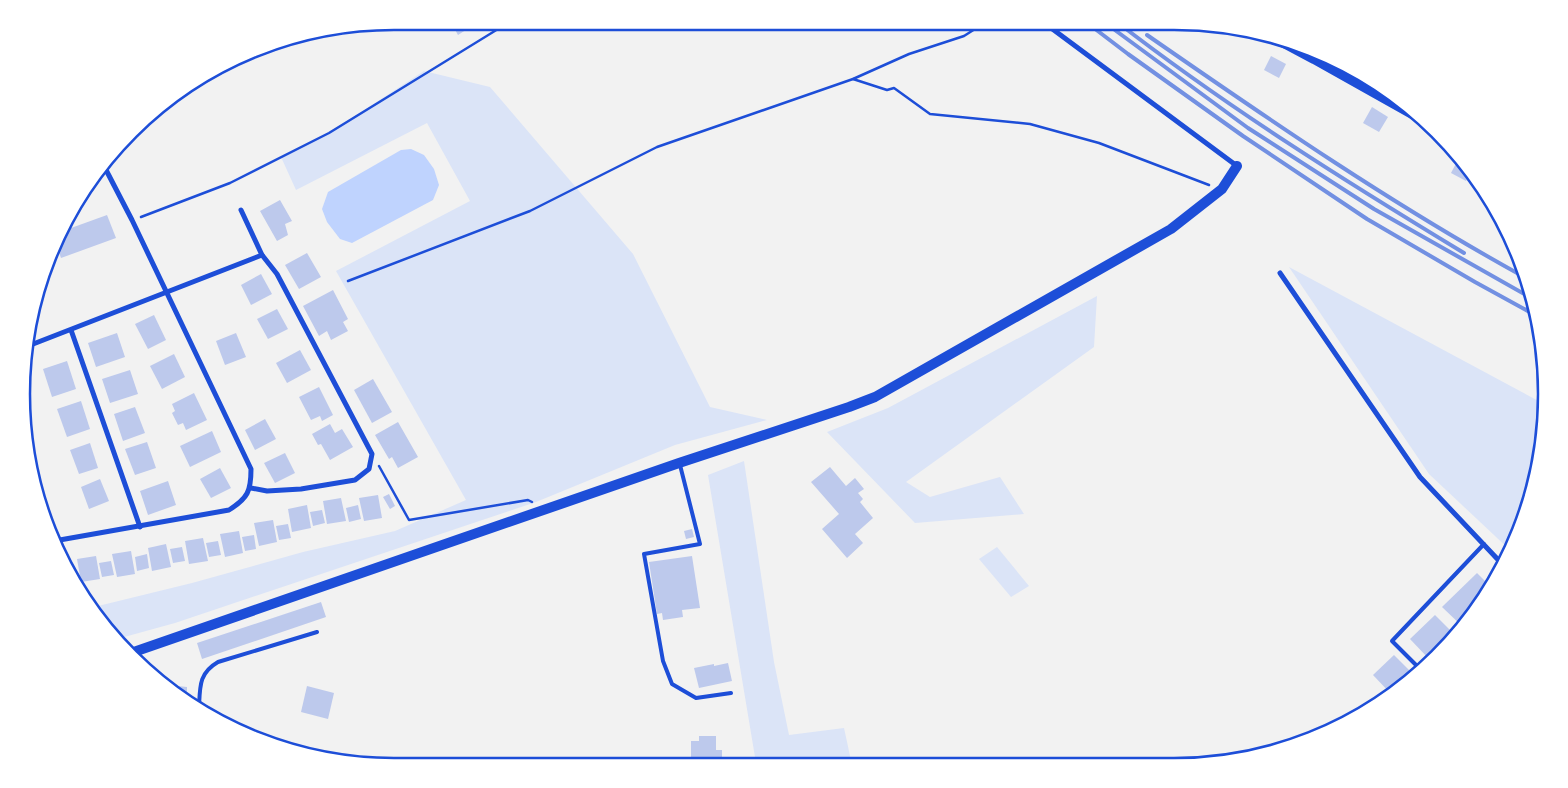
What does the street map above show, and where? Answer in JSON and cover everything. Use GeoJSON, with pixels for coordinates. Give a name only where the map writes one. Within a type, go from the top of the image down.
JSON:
{"type":"FeatureCollection","features":[{"type":"Feature","properties":{"kind":"main road"},"geometry":{"type":"LineString","coordinates":[[1309,56],[1396,105]]}},
{"type":"Feature","properties":{"kind":"main road"},"geometry":{"type":"LineString","coordinates":[[137,651],[874,397],[1172,229],[1222,189],[1238,166]]}},
{"type":"Feature","properties":{"kind":"street"},"geometry":{"type":"LineString","coordinates":[[1054,30],[1238,166]]}},
{"type":"Feature","properties":{"kind":"street"},"geometry":{"type":"LineString","coordinates":[[61,541],[229,510],[239,503],[250,488],[251,469],[167,292],[106,170]]}},
{"type":"Feature","properties":{"kind":"street"},"geometry":{"type":"LineString","coordinates":[[241,210],[262,255],[276,274],[372,454],[370,469],[355,480],[284,490],[267,491],[250,488]]}},
{"type":"Feature","properties":{"kind":"street"},"geometry":{"type":"LineString","coordinates":[[33,344],[262,255]]}},
{"type":"Feature","properties":{"kind":"street"},"geometry":{"type":"LineString","coordinates":[[1280,273],[1420,477],[1498,559]]}},
{"type":"Feature","properties":{"kind":"street"},"geometry":{"type":"LineString","coordinates":[[71,330],[140,527]]}},
{"type":"Feature","properties":{"kind":"lane"},"geometry":{"type":"LineString","coordinates":[[680,463],[700,544],[644,554],[663,661],[672,684],[696,698],[731,693]]}},
{"type":"Feature","properties":{"kind":"lane"},"geometry":{"type":"LineString","coordinates":[[1417,665],[1392,641],[1484,544]]}},
{"type":"Feature","properties":{"kind":"lane"},"geometry":{"type":"LineString","coordinates":[[200,702],[202,679],[210,666],[318,632]]}},
{"type":"Feature","properties":{"kind":"path"},"geometry":{"type":"LineString","coordinates":[[132,220],[230,183],[329,133],[496,30]]}},
{"type":"Feature","properties":{"kind":"path"},"geometry":{"type":"LineString","coordinates":[[348,281],[530,211],[657,146],[853,79],[909,54],[964,36],[973,30]]}},
{"type":"Feature","properties":{"kind":"path"},"geometry":{"type":"LineString","coordinates":[[853,79],[887,90],[894,88],[930,114],[1030,124],[1099,143],[1222,189]]}},
{"type":"Feature","properties":{"kind":"path"},"geometry":{"type":"LineString","coordinates":[[372,454],[409,520],[528,500],[550,508]]}},
{"type":"Feature","properties":{"kind":"shaded area"},"geometry":{"type":"Polygon","coordinates":[[[424,71],[490,87],[633,254],[710,407],[767,420],[675,445],[536,502],[175,623],[123,637],[98,606],[192,583],[303,552],[395,531],[466,500],[336,271],[470,201],[427,123],[296,190],[281,157],[329,133],[424,71]]]}},
{"type":"Feature","properties":{"kind":"shaded area"},"geometry":{"type":"Polygon","coordinates":[[[1289,267],[1538,401],[1535,442],[1526,488],[1519,511],[1505,545],[1429,474],[1289,267]]]}},
{"type":"Feature","properties":{"kind":"shaded area"},"geometry":{"type":"Polygon","coordinates":[[[1097,296],[1094,347],[906,482],[930,497],[1000,477],[1024,514],[915,523],[827,432],[888,408],[1097,296]]]}},
{"type":"Feature","properties":{"kind":"shaded area"},"geometry":{"type":"Polygon","coordinates":[[[744,461],[774,662],[789,735],[844,728],[850,758],[755,758],[708,475],[744,461]]]}},
{"type":"Feature","properties":{"kind":"shaded area"},"geometry":{"type":"Polygon","coordinates":[[[997,547],[1029,586],[1011,597],[979,559],[997,547]]]}},
{"type":"Feature","properties":{"kind":"water"},"geometry":{"type":"Polygon","coordinates":[[[411,149],[424,155],[434,169],[439,185],[433,200],[352,243],[340,239],[327,222],[322,209],[328,192],[401,150],[411,149]]]}},
{"type":"Feature","properties":{"kind":"building"},"geometry":{"type":"Polygon","coordinates":[[[455,30],[466,30],[458,35],[455,30]]]}},
{"type":"Feature","properties":{"kind":"building"},"geometry":{"type":"Polygon","coordinates":[[[1271,56],[1286,64],[1279,78],[1264,70],[1271,56]]]}},
{"type":"Feature","properties":{"kind":"building"},"geometry":{"type":"Polygon","coordinates":[[[1372,107],[1388,117],[1379,132],[1363,123],[1372,107]]]}},
{"type":"Feature","properties":{"kind":"building"},"geometry":{"type":"Polygon","coordinates":[[[1456,164],[1467,178],[1466,181],[1451,173],[1456,164]]]}},
{"type":"Feature","properties":{"kind":"building"},"geometry":{"type":"Polygon","coordinates":[[[280,200],[292,221],[285,224],[288,235],[277,241],[260,211],[280,200]]]}},
{"type":"Feature","properties":{"kind":"building"},"geometry":{"type":"Polygon","coordinates":[[[107,215],[116,238],[61,258],[59,253],[71,228],[107,215]]]}},
{"type":"Feature","properties":{"kind":"building"},"geometry":{"type":"Polygon","coordinates":[[[307,253],[321,277],[299,289],[285,265],[307,253]]]}},
{"type":"Feature","properties":{"kind":"building"},"geometry":{"type":"Polygon","coordinates":[[[261,274],[272,294],[251,305],[241,285],[261,274]]]}},
{"type":"Feature","properties":{"kind":"building"},"geometry":{"type":"Polygon","coordinates":[[[333,290],[348,319],[343,322],[348,331],[331,340],[327,331],[319,336],[303,306],[333,290]]]}},
{"type":"Feature","properties":{"kind":"building"},"geometry":{"type":"Polygon","coordinates":[[[277,309],[288,329],[268,339],[257,319],[277,309]]]}},
{"type":"Feature","properties":{"kind":"building"},"geometry":{"type":"Polygon","coordinates":[[[154,315],[166,340],[148,349],[135,324],[154,315]]]}},
{"type":"Feature","properties":{"kind":"building"},"geometry":{"type":"Polygon","coordinates":[[[117,333],[125,357],[96,367],[88,343],[117,333]]]}},
{"type":"Feature","properties":{"kind":"building"},"geometry":{"type":"Polygon","coordinates":[[[236,333],[246,357],[225,365],[216,341],[236,333]]]}},
{"type":"Feature","properties":{"kind":"building"},"geometry":{"type":"Polygon","coordinates":[[[300,350],[311,370],[287,383],[276,363],[300,350]]]}},
{"type":"Feature","properties":{"kind":"building"},"geometry":{"type":"Polygon","coordinates":[[[174,354],[185,377],[162,389],[150,366],[174,354]]]}},
{"type":"Feature","properties":{"kind":"building"},"geometry":{"type":"Polygon","coordinates":[[[67,361],[76,389],[52,397],[43,369],[67,361]]]}},
{"type":"Feature","properties":{"kind":"building"},"geometry":{"type":"Polygon","coordinates":[[[130,370],[138,394],[110,403],[102,379],[130,370]]]}},
{"type":"Feature","properties":{"kind":"building"},"geometry":{"type":"Polygon","coordinates":[[[373,379],[392,412],[372,423],[354,390],[373,379]]]}},
{"type":"Feature","properties":{"kind":"building"},"geometry":{"type":"Polygon","coordinates":[[[319,387],[333,415],[322,421],[320,416],[311,420],[299,397],[319,387]]]}},
{"type":"Feature","properties":{"kind":"building"},"geometry":{"type":"Polygon","coordinates":[[[194,393],[207,420],[186,430],[183,423],[178,425],[172,413],[175,411],[172,404],[194,393]]]}},
{"type":"Feature","properties":{"kind":"building"},"geometry":{"type":"Polygon","coordinates":[[[81,401],[90,429],[67,437],[57,409],[81,401]]]}},
{"type":"Feature","properties":{"kind":"building"},"geometry":{"type":"Polygon","coordinates":[[[135,407],[145,433],[123,441],[114,414],[135,407]]]}},
{"type":"Feature","properties":{"kind":"building"},"geometry":{"type":"Polygon","coordinates":[[[265,419],[276,439],[255,450],[245,430],[265,419]]]}},
{"type":"Feature","properties":{"kind":"building"},"geometry":{"type":"Polygon","coordinates":[[[398,422],[418,457],[398,468],[392,457],[389,459],[375,435],[398,422]]]}},
{"type":"Feature","properties":{"kind":"building"},"geometry":{"type":"Polygon","coordinates":[[[330,424],[335,433],[342,429],[353,447],[330,460],[321,444],[318,445],[312,434],[330,424]]]}},
{"type":"Feature","properties":{"kind":"building"},"geometry":{"type":"Polygon","coordinates":[[[212,431],[221,452],[190,467],[180,446],[212,431]]]}},
{"type":"Feature","properties":{"kind":"building"},"geometry":{"type":"Polygon","coordinates":[[[147,442],[156,468],[135,475],[125,449],[147,442]]]}},
{"type":"Feature","properties":{"kind":"building"},"geometry":{"type":"Polygon","coordinates":[[[90,443],[98,468],[79,474],[70,450],[90,443]]]}},
{"type":"Feature","properties":{"kind":"building"},"geometry":{"type":"Polygon","coordinates":[[[285,453],[295,473],[275,483],[264,463],[285,453]]]}},
{"type":"Feature","properties":{"kind":"building"},"geometry":{"type":"Polygon","coordinates":[[[830,467],[846,486],[855,478],[864,489],[858,493],[863,499],[860,502],[873,518],[855,534],[863,543],[847,558],[822,529],[839,514],[811,482],[830,467]]]}},
{"type":"Feature","properties":{"kind":"building"},"geometry":{"type":"Polygon","coordinates":[[[220,468],[231,488],[211,498],[200,479],[220,468]]]}},
{"type":"Feature","properties":{"kind":"building"},"geometry":{"type":"Polygon","coordinates":[[[100,479],[109,501],[89,509],[81,487],[100,479]]]}},
{"type":"Feature","properties":{"kind":"building"},"geometry":{"type":"Polygon","coordinates":[[[168,481],[176,505],[148,515],[140,491],[168,481]]]}},
{"type":"Feature","properties":{"kind":"building"},"geometry":{"type":"Polygon","coordinates":[[[389,494],[395,506],[390,509],[383,497],[389,494]]]}},
{"type":"Feature","properties":{"kind":"building"},"geometry":{"type":"Polygon","coordinates":[[[378,495],[382,518],[364,521],[359,498],[378,495]]]}},
{"type":"Feature","properties":{"kind":"building"},"geometry":{"type":"Polygon","coordinates":[[[341,498],[346,521],[327,524],[323,501],[341,498]]]}},
{"type":"Feature","properties":{"kind":"building"},"geometry":{"type":"Polygon","coordinates":[[[307,505],[311,528],[292,532],[288,509],[307,505]]]}},
{"type":"Feature","properties":{"kind":"building"},"geometry":{"type":"Polygon","coordinates":[[[358,505],[361,519],[349,522],[346,508],[358,505]]]}},
{"type":"Feature","properties":{"kind":"building"},"geometry":{"type":"Polygon","coordinates":[[[322,510],[325,523],[313,526],[310,512],[322,510]]]}},
{"type":"Feature","properties":{"kind":"building"},"geometry":{"type":"Polygon","coordinates":[[[273,520],[277,542],[259,546],[254,523],[273,520]]]}},
{"type":"Feature","properties":{"kind":"building"},"geometry":{"type":"Polygon","coordinates":[[[288,524],[291,538],[279,540],[276,526],[288,524]]]}},
{"type":"Feature","properties":{"kind":"building"},"geometry":{"type":"Polygon","coordinates":[[[692,529],[694,537],[686,539],[684,531],[692,529]]]}},
{"type":"Feature","properties":{"kind":"building"},"geometry":{"type":"Polygon","coordinates":[[[239,531],[243,553],[225,557],[220,534],[239,531]]]}},
{"type":"Feature","properties":{"kind":"building"},"geometry":{"type":"Polygon","coordinates":[[[254,535],[256,549],[245,551],[242,537],[254,535]]]}},
{"type":"Feature","properties":{"kind":"building"},"geometry":{"type":"Polygon","coordinates":[[[203,538],[208,561],[189,564],[185,541],[203,538]]]}},
{"type":"Feature","properties":{"kind":"building"},"geometry":{"type":"Polygon","coordinates":[[[218,541],[221,555],[209,557],[206,543],[218,541]]]}},
{"type":"Feature","properties":{"kind":"building"},"geometry":{"type":"Polygon","coordinates":[[[166,544],[171,567],[152,571],[148,548],[166,544]]]}},
{"type":"Feature","properties":{"kind":"building"},"geometry":{"type":"Polygon","coordinates":[[[182,547],[185,561],[173,563],[170,549],[182,547]]]}},
{"type":"Feature","properties":{"kind":"building"},"geometry":{"type":"Polygon","coordinates":[[[131,551],[135,574],[117,577],[112,554],[131,551]]]}},
{"type":"Feature","properties":{"kind":"building"},"geometry":{"type":"Polygon","coordinates":[[[147,554],[149,568],[137,571],[135,557],[147,554]]]}},
{"type":"Feature","properties":{"kind":"building"},"geometry":{"type":"Polygon","coordinates":[[[96,556],[100,579],[82,582],[77,559],[96,556]]]}},
{"type":"Feature","properties":{"kind":"building"},"geometry":{"type":"Polygon","coordinates":[[[692,556],[700,608],[682,610],[683,617],[663,620],[662,613],[657,614],[649,562],[692,556]]]}},
{"type":"Feature","properties":{"kind":"building"},"geometry":{"type":"Polygon","coordinates":[[[111,561],[114,575],[102,577],[99,563],[111,561]]]}},
{"type":"Feature","properties":{"kind":"building"},"geometry":{"type":"Polygon","coordinates":[[[1477,573],[1486,582],[1458,622],[1442,607],[1477,573]]]}},
{"type":"Feature","properties":{"kind":"building"},"geometry":{"type":"Polygon","coordinates":[[[321,602],[326,617],[202,659],[197,643],[321,602]]]}},
{"type":"Feature","properties":{"kind":"building"},"geometry":{"type":"Polygon","coordinates":[[[1435,615],[1451,631],[1426,656],[1410,639],[1435,615]]]}},
{"type":"Feature","properties":{"kind":"building"},"geometry":{"type":"Polygon","coordinates":[[[1394,655],[1410,671],[1387,689],[1373,675],[1394,655]]]}},
{"type":"Feature","properties":{"kind":"building"},"geometry":{"type":"Polygon","coordinates":[[[728,663],[732,681],[699,688],[694,668],[728,663]]]}},
{"type":"Feature","properties":{"kind":"building"},"geometry":{"type":"Polygon","coordinates":[[[176,686],[187,687],[187,694],[176,686]]]}},
{"type":"Feature","properties":{"kind":"building"},"geometry":{"type":"Polygon","coordinates":[[[307,686],[334,693],[328,719],[301,712],[307,686]]]}},
{"type":"Feature","properties":{"kind":"building"},"geometry":{"type":"Polygon","coordinates":[[[699,736],[716,736],[716,750],[722,750],[722,758],[691,758],[691,741],[699,741],[699,736]]]}},
{"type":"Feature","properties":{"kind":"railway"},"geometry":{"type":"LineString","coordinates":[[1096,30],[1243,136],[1367,219],[1528,311]]}},
{"type":"Feature","properties":{"kind":"railway"},"geometry":{"type":"LineString","coordinates":[[1115,30],[1248,128],[1374,209],[1524,294]]}},
{"type":"Feature","properties":{"kind":"railway"},"geometry":{"type":"LineString","coordinates":[[1128,30],[1201,84],[1287,142],[1464,253]]}},
{"type":"Feature","properties":{"kind":"railway"},"geometry":{"type":"LineString","coordinates":[[1147,35],[1287,131],[1382,193],[1517,273]]}}]}
